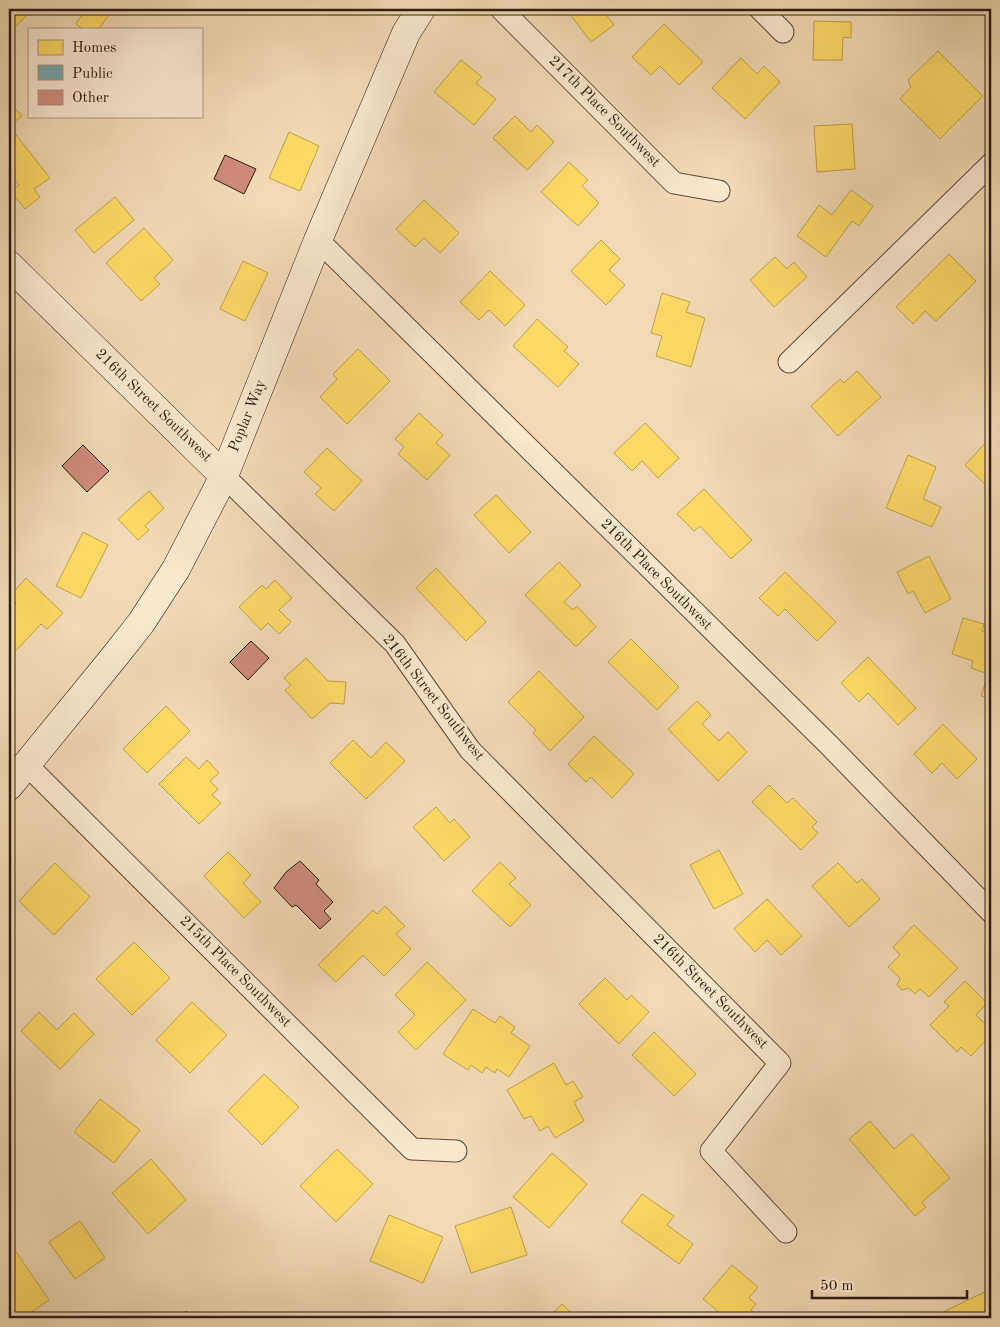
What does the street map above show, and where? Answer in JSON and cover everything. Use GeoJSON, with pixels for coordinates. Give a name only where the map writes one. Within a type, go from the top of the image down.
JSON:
{"type":"FeatureCollection","features":[{"type":"Feature","properties":{"kind":"main road","name":"Poplar Way"},"geometry":{"type":"LineString","coordinates":[[9,786],[141,623],[176,569],[224,476],[318,240],[406,33],[420,9]]}},
{"type":"Feature","properties":{"kind":"main road","name":"216th Street Southwest"},"geometry":{"type":"LineString","coordinates":[[9,265],[224,476]]}},
{"type":"Feature","properties":{"kind":"street","name":"217th Place Southwest"},"geometry":{"type":"LineString","coordinates":[[501,9],[674,183],[719,191]]}},
{"type":"Feature","properties":{"kind":"street"},"geometry":{"type":"LineString","coordinates":[[760,9],[783,32]]}},
{"type":"Feature","properties":{"kind":"street"},"geometry":{"type":"LineString","coordinates":[[789,362],[991,164]]}},
{"type":"Feature","properties":{"kind":"street","name":"216th Place Southwest"},"geometry":{"type":"LineString","coordinates":[[318,240],[829,746],[991,912]]}},
{"type":"Feature","properties":{"kind":"street","name":"216th Street Southwest"},"geometry":{"type":"LineString","coordinates":[[224,476],[394,644],[470,750],[780,1063],[711,1151],[786,1232]]}},
{"type":"Feature","properties":{"kind":"street","name":"215th Place Southwest"},"geometry":{"type":"LineString","coordinates":[[27,765],[412,1148],[456,1151]]}},
{"type":"Feature","properties":{"kind":"building: Homes"},"geometry":{"type":"Polygon","coordinates":[[[9,9],[33,9],[9,33],[9,9]]]}},
{"type":"Feature","properties":{"kind":"building: Homes"},"geometry":{"type":"Polygon","coordinates":[[[77,9],[97,9],[108,16],[100,28],[82,28],[76,24],[83,13],[77,9]]]}},
{"type":"Feature","properties":{"kind":"building: Homes"},"geometry":{"type":"Polygon","coordinates":[[[566,9],[602,9],[614,25],[591,42],[566,9]]]}},
{"type":"Feature","properties":{"kind":"building: Homes"},"geometry":{"type":"Polygon","coordinates":[[[814,21],[851,22],[851,38],[843,37],[842,60],[813,60],[814,21]]]}},
{"type":"Feature","properties":{"kind":"building: Homes"},"geometry":{"type":"Polygon","coordinates":[[[664,24],[703,62],[679,85],[660,66],[651,75],[632,57],[664,24]]]}},
{"type":"Feature","properties":{"kind":"building: Homes"},"geometry":{"type":"Polygon","coordinates":[[[938,51],[983,96],[940,139],[900,99],[911,87],[908,80],[938,51]]]}},
{"type":"Feature","properties":{"kind":"building: Homes"},"geometry":{"type":"Polygon","coordinates":[[[741,58],[757,74],[764,66],[780,82],[745,119],[712,88],[741,58]]]}},
{"type":"Feature","properties":{"kind":"building: Homes"},"geometry":{"type":"Polygon","coordinates":[[[461,60],[482,77],[476,83],[496,99],[474,125],[434,92],[461,60]]]}},
{"type":"Feature","properties":{"kind":"building: Homes"},"geometry":{"type":"Polygon","coordinates":[[[10,102],[22,116],[9,126],[9,103],[10,102]]]}},
{"type":"Feature","properties":{"kind":"building: Homes"},"geometry":{"type":"Polygon","coordinates":[[[515,116],[531,132],[537,125],[554,142],[527,170],[493,138],[515,116]]]}},
{"type":"Feature","properties":{"kind":"building: Homes"},"geometry":{"type":"Polygon","coordinates":[[[852,124],[855,169],[817,172],[814,126],[852,124]]]}},
{"type":"Feature","properties":{"kind":"building: Homes"},"geometry":{"type":"Polygon","coordinates":[[[9,126],[50,178],[34,189],[40,197],[25,209],[11,192],[19,185],[9,172],[9,126]]]}},
{"type":"Feature","properties":{"kind":"building: Homes"},"geometry":{"type":"Polygon","coordinates":[[[289,132],[319,146],[300,191],[269,178],[289,132]]]}},
{"type":"Feature","properties":{"kind":"building: Homes"},"geometry":{"type":"Polygon","coordinates":[[[569,162],[588,180],[582,186],[599,203],[578,226],[541,192],[569,162]]]}},
{"type":"Feature","properties":{"kind":"building: Homes"},"geometry":{"type":"Polygon","coordinates":[[[851,190],[873,206],[859,226],[852,221],[826,257],[797,236],[819,205],[832,215],[851,190]]]}},
{"type":"Feature","properties":{"kind":"building: Homes"},"geometry":{"type":"Polygon","coordinates":[[[115,197],[134,220],[94,253],[75,230],[115,197]]]}},
{"type":"Feature","properties":{"kind":"building: Homes"},"geometry":{"type":"Polygon","coordinates":[[[424,200],[459,233],[440,253],[424,238],[415,247],[396,229],[424,200]]]}},
{"type":"Feature","properties":{"kind":"building: Homes"},"geometry":{"type":"Polygon","coordinates":[[[144,228],[173,260],[154,278],[160,284],[141,301],[106,263],[144,228]]]}},
{"type":"Feature","properties":{"kind":"building: Homes"},"geometry":{"type":"Polygon","coordinates":[[[601,240],[620,259],[609,270],[625,285],[606,305],[571,271],[601,240]]]}},
{"type":"Feature","properties":{"kind":"building: Homes"},"geometry":{"type":"Polygon","coordinates":[[[949,254],[976,281],[936,321],[925,311],[913,324],[896,307],[949,254]]]}},
{"type":"Feature","properties":{"kind":"building: Homes"},"geometry":{"type":"Polygon","coordinates":[[[775,257],[787,269],[794,262],[807,277],[774,307],[750,280],[775,257]]]}},
{"type":"Feature","properties":{"kind":"building: Homes"},"geometry":{"type":"Polygon","coordinates":[[[243,261],[268,273],[245,321],[220,309],[243,261]]]}},
{"type":"Feature","properties":{"kind":"building: Homes"},"geometry":{"type":"Polygon","coordinates":[[[490,271],[525,305],[505,326],[489,310],[479,320],[460,302],[490,271]]]}},
{"type":"Feature","properties":{"kind":"building: Homes"},"geometry":{"type":"Polygon","coordinates":[[[662,293],[690,302],[686,312],[705,318],[691,367],[656,356],[662,336],[651,333],[662,293]]]}},
{"type":"Feature","properties":{"kind":"building: Homes"},"geometry":{"type":"Polygon","coordinates":[[[537,319],[568,347],[564,351],[579,364],[558,387],[513,346],[537,319]]]}},
{"type":"Feature","properties":{"kind":"building: Homes"},"geometry":{"type":"Polygon","coordinates":[[[358,349],[390,381],[347,424],[320,397],[337,379],[333,374],[358,349]]]}},
{"type":"Feature","properties":{"kind":"building: Homes"},"geometry":{"type":"Polygon","coordinates":[[[857,371],[881,397],[838,436],[811,406],[840,379],[844,383],[857,371]]]}},
{"type":"Feature","properties":{"kind":"building: Homes"},"geometry":{"type":"Polygon","coordinates":[[[419,413],[443,435],[436,443],[450,455],[427,480],[398,454],[404,447],[395,439],[419,413]]]}},
{"type":"Feature","properties":{"kind":"building: Homes"},"geometry":{"type":"Polygon","coordinates":[[[645,423],[679,458],[658,478],[642,461],[632,471],[614,453],[645,423]]]}},
{"type":"Feature","properties":{"kind":"building: Homes"},"geometry":{"type":"Polygon","coordinates":[[[991,437],[991,490],[965,465],[991,437]]]}},
{"type":"Feature","properties":{"kind":"building: Homes"},"geometry":{"type":"Polygon","coordinates":[[[327,448],[362,481],[334,511],[315,494],[321,488],[304,472],[327,448]]]}},
{"type":"Feature","properties":{"kind":"building: Homes"},"geometry":{"type":"Polygon","coordinates":[[[908,455],[936,467],[923,499],[941,507],[932,527],[886,508],[908,455]]]}},
{"type":"Feature","properties":{"kind":"building: Homes"},"geometry":{"type":"Polygon","coordinates":[[[704,489],[752,540],[731,559],[700,526],[694,531],[677,514],[704,489]]]}},
{"type":"Feature","properties":{"kind":"building: Homes"},"geometry":{"type":"Polygon","coordinates":[[[149,491],[164,508],[145,526],[149,530],[138,540],[118,519],[149,491]]]}},
{"type":"Feature","properties":{"kind":"building: Homes"},"geometry":{"type":"Polygon","coordinates":[[[496,495],[531,532],[509,553],[474,515],[496,495]]]}},
{"type":"Feature","properties":{"kind":"building: Homes"},"geometry":{"type":"Polygon","coordinates":[[[83,532],[108,545],[81,598],[56,586],[83,532]]]}},
{"type":"Feature","properties":{"kind":"building: Homes"},"geometry":{"type":"Polygon","coordinates":[[[929,556],[951,599],[925,613],[913,591],[908,594],[897,572],[929,556]]]}},
{"type":"Feature","properties":{"kind":"building: Homes"},"geometry":{"type":"Polygon","coordinates":[[[559,562],[581,585],[564,602],[573,610],[577,606],[596,627],[576,647],[525,595],[559,562]]]}},
{"type":"Feature","properties":{"kind":"building: Homes"},"geometry":{"type":"Polygon","coordinates":[[[436,568],[486,622],[466,641],[416,588],[436,568]]]}},
{"type":"Feature","properties":{"kind":"building: Homes"},"geometry":{"type":"Polygon","coordinates":[[[785,572],[836,622],[817,641],[785,609],[778,616],[759,598],[785,572]]]}},
{"type":"Feature","properties":{"kind":"building: Homes"},"geometry":{"type":"Polygon","coordinates":[[[26,578],[63,613],[47,629],[41,624],[11,656],[9,654],[9,611],[16,603],[10,596],[26,578]]]}},
{"type":"Feature","properties":{"kind":"building: Homes"},"geometry":{"type":"Polygon","coordinates":[[[275,580],[292,598],[279,610],[291,622],[279,634],[268,623],[261,630],[239,607],[262,585],[266,589],[275,580]]]}},
{"type":"Feature","properties":{"kind":"building: Homes"},"geometry":{"type":"Polygon","coordinates":[[[963,618],[984,624],[982,631],[991,634],[991,699],[981,696],[988,674],[971,668],[973,661],[952,654],[963,618]]]}},
{"type":"Feature","properties":{"kind":"building: Homes"},"geometry":{"type":"Polygon","coordinates":[[[631,639],[679,687],[657,710],[608,662],[631,639]]]}},
{"type":"Feature","properties":{"kind":"building: Homes"},"geometry":{"type":"Polygon","coordinates":[[[868,657],[916,708],[898,725],[868,693],[859,702],[841,683],[868,657]]]}},
{"type":"Feature","properties":{"kind":"building: Homes"},"geometry":{"type":"Polygon","coordinates":[[[306,658],[328,681],[346,682],[344,704],[330,703],[312,719],[285,690],[291,685],[284,678],[306,658]]]}},
{"type":"Feature","properties":{"kind":"building: Homes"},"geometry":{"type":"Polygon","coordinates":[[[539,671],[584,717],[550,751],[533,733],[536,730],[508,702],[539,671]]]}},
{"type":"Feature","properties":{"kind":"building: Homes"},"geometry":{"type":"Polygon","coordinates":[[[697,701],[711,715],[702,724],[719,741],[728,732],[747,752],[718,781],[668,729],[697,701]]]}},
{"type":"Feature","properties":{"kind":"building: Homes"},"geometry":{"type":"Polygon","coordinates":[[[166,706],[190,731],[147,773],[123,749],[166,706]]]}},
{"type":"Feature","properties":{"kind":"building: Homes"},"geometry":{"type":"Polygon","coordinates":[[[943,724],[977,759],[957,779],[942,763],[932,773],[914,754],[943,724]]]}},
{"type":"Feature","properties":{"kind":"building: Homes"},"geometry":{"type":"Polygon","coordinates":[[[594,736],[634,774],[612,798],[591,777],[586,782],[568,764],[594,736]]]}},
{"type":"Feature","properties":{"kind":"building: Homes"},"geometry":{"type":"Polygon","coordinates":[[[353,740],[371,758],[386,742],[405,761],[366,799],[330,763],[353,740]]]}},
{"type":"Feature","properties":{"kind":"building: Homes"},"geometry":{"type":"Polygon","coordinates":[[[186,757],[199,769],[207,760],[219,773],[210,781],[218,789],[212,795],[221,803],[199,824],[159,784],[186,757]]]}},
{"type":"Feature","properties":{"kind":"building: Homes"},"geometry":{"type":"Polygon","coordinates":[[[769,785],[787,803],[793,798],[817,822],[812,827],[818,833],[801,850],[752,802],[769,785]]]}},
{"type":"Feature","properties":{"kind":"building: Homes"},"geometry":{"type":"Polygon","coordinates":[[[436,807],[450,823],[454,819],[470,837],[444,861],[413,827],[436,807]]]}},
{"type":"Feature","properties":{"kind":"building: Homes"},"geometry":{"type":"Polygon","coordinates":[[[719,850],[743,894],[714,909],[690,865],[719,850]]]}},
{"type":"Feature","properties":{"kind":"building: Homes"},"geometry":{"type":"Polygon","coordinates":[[[228,852],[251,875],[243,883],[261,902],[244,918],[204,876],[228,852]]]}},
{"type":"Feature","properties":{"kind":"building: Homes"},"geometry":{"type":"Polygon","coordinates":[[[500,862],[516,878],[509,884],[531,905],[510,927],[472,891],[500,862]]]}},
{"type":"Feature","properties":{"kind":"building: Homes"},"geometry":{"type":"Polygon","coordinates":[[[55,863],[90,897],[54,935],[19,901],[55,863]]]}},
{"type":"Feature","properties":{"kind":"building: Homes"},"geometry":{"type":"Polygon","coordinates":[[[838,863],[857,883],[862,879],[880,899],[849,927],[812,886],[838,863]]]}},
{"type":"Feature","properties":{"kind":"building: Homes"},"geometry":{"type":"Polygon","coordinates":[[[767,899],[802,936],[781,955],[767,940],[755,952],[734,929],[767,899]]]}},
{"type":"Feature","properties":{"kind":"building: Homes"},"geometry":{"type":"Polygon","coordinates":[[[385,906],[405,926],[396,934],[411,949],[384,976],[363,955],[336,982],[318,965],[373,910],[377,914],[385,906]]]}},
{"type":"Feature","properties":{"kind":"building: Homes"},"geometry":{"type":"Polygon","coordinates":[[[914,925],[958,968],[929,997],[920,989],[915,994],[909,988],[902,990],[897,985],[900,978],[888,967],[900,955],[893,947],[914,925]]]}},
{"type":"Feature","properties":{"kind":"building: Homes"},"geometry":{"type":"Polygon","coordinates":[[[134,942],[170,978],[132,1015],[96,979],[134,942]]]}},
{"type":"Feature","properties":{"kind":"building: Homes"},"geometry":{"type":"Polygon","coordinates":[[[427,962],[466,1000],[416,1050],[398,1032],[415,1015],[395,995],[427,962]]]}},
{"type":"Feature","properties":{"kind":"building: Homes"},"geometry":{"type":"Polygon","coordinates":[[[605,978],[627,1000],[631,995],[649,1012],[619,1044],[579,1004],[605,978]]]}},
{"type":"Feature","properties":{"kind":"building: Homes"},"geometry":{"type":"Polygon","coordinates":[[[965,981],[987,1003],[976,1015],[991,1030],[991,1035],[971,1056],[961,1047],[957,1052],[930,1025],[949,1006],[944,1002],[965,981]]]}},
{"type":"Feature","properties":{"kind":"building: Homes"},"geometry":{"type":"Polygon","coordinates":[[[192,1002],[227,1035],[190,1073],[156,1040],[192,1002]]]}},
{"type":"Feature","properties":{"kind":"building: Homes"},"geometry":{"type":"Polygon","coordinates":[[[473,1009],[495,1023],[500,1016],[515,1027],[511,1033],[530,1046],[509,1077],[497,1069],[495,1073],[486,1067],[482,1073],[471,1065],[468,1070],[443,1054],[473,1009]]]}},
{"type":"Feature","properties":{"kind":"building: Homes"},"geometry":{"type":"Polygon","coordinates":[[[39,1012],[57,1030],[74,1013],[94,1034],[60,1069],[21,1031],[39,1012]]]}},
{"type":"Feature","properties":{"kind":"building: Homes"},"geometry":{"type":"Polygon","coordinates":[[[654,1032],[696,1074],[674,1096],[632,1055],[654,1032]]]}},
{"type":"Feature","properties":{"kind":"building: Homes"},"geometry":{"type":"Polygon","coordinates":[[[554,1063],[566,1085],[573,1081],[583,1097],[574,1102],[584,1121],[555,1138],[548,1126],[540,1131],[531,1116],[524,1119],[507,1090],[554,1063]]]}},
{"type":"Feature","properties":{"kind":"building: Homes"},"geometry":{"type":"Polygon","coordinates":[[[264,1074],[299,1107],[262,1145],[228,1111],[264,1074]]]}},
{"type":"Feature","properties":{"kind":"building: Homes"},"geometry":{"type":"Polygon","coordinates":[[[100,1099],[140,1130],[114,1163],[74,1132],[100,1099]]]}},
{"type":"Feature","properties":{"kind":"building: Homes"},"geometry":{"type":"Polygon","coordinates":[[[870,1121],[894,1149],[912,1134],[950,1178],[922,1202],[926,1207],[915,1216],[849,1139],[870,1121]]]}},
{"type":"Feature","properties":{"kind":"building: Homes"},"geometry":{"type":"Polygon","coordinates":[[[337,1149],[373,1184],[336,1222],[300,1186],[337,1149]]]}},
{"type":"Feature","properties":{"kind":"building: Homes"},"geometry":{"type":"Polygon","coordinates":[[[552,1153],[587,1184],[549,1228],[513,1197],[552,1153]]]}},
{"type":"Feature","properties":{"kind":"building: Homes"},"geometry":{"type":"Polygon","coordinates":[[[151,1159],[186,1200],[148,1234],[112,1193],[151,1159]]]}},
{"type":"Feature","properties":{"kind":"building: Homes"},"geometry":{"type":"Polygon","coordinates":[[[642,1194],[674,1216],[667,1225],[693,1244],[679,1264],[621,1222],[642,1194]]]}},
{"type":"Feature","properties":{"kind":"building: Homes"},"geometry":{"type":"Polygon","coordinates":[[[511,1207],[527,1255],[471,1273],[455,1226],[511,1207]]]}},
{"type":"Feature","properties":{"kind":"building: Homes"},"geometry":{"type":"Polygon","coordinates":[[[389,1215],[443,1237],[423,1283],[370,1261],[389,1215]]]}},
{"type":"Feature","properties":{"kind":"building: Homes"},"geometry":{"type":"Polygon","coordinates":[[[80,1221],[105,1258],[75,1279],[49,1242],[80,1221]]]}},
{"type":"Feature","properties":{"kind":"building: Homes"},"geometry":{"type":"Polygon","coordinates":[[[12,1246],[49,1300],[23,1318],[18,1318],[9,1305],[9,1249],[12,1246]]]}},
{"type":"Feature","properties":{"kind":"building: Homes"},"geometry":{"type":"Polygon","coordinates":[[[732,1265],[758,1287],[749,1298],[756,1304],[751,1310],[761,1318],[726,1318],[703,1299],[732,1265]]]}},
{"type":"Feature","properties":{"kind":"building: Homes"},"geometry":{"type":"Polygon","coordinates":[[[991,1289],[991,1318],[949,1318],[945,1311],[991,1289]]]}},
{"type":"Feature","properties":{"kind":"building: Homes"},"geometry":{"type":"Polygon","coordinates":[[[562,1304],[577,1318],[548,1318],[562,1304]]]}},
{"type":"Feature","properties":{"kind":"building: Public"},"geometry":{"type":"Polygon","coordinates":[[[186,1311],[194,1318],[179,1318],[186,1311]]]}},
{"type":"Feature","properties":{"kind":"building: Other"},"geometry":{"type":"Polygon","coordinates":[[[225,155],[256,169],[244,194],[214,179],[225,155]]]}},
{"type":"Feature","properties":{"kind":"building: Other"},"geometry":{"type":"Polygon","coordinates":[[[83,445],[109,471],[87,492],[62,466],[83,445]]]}},
{"type":"Feature","properties":{"kind":"building: Other"},"geometry":{"type":"Polygon","coordinates":[[[251,641],[269,658],[248,680],[230,662],[251,641]]]}},
{"type":"Feature","properties":{"kind":"building: Other"},"geometry":{"type":"Polygon","coordinates":[[[300,861],[319,880],[316,884],[333,902],[324,911],[331,919],[320,929],[296,905],[292,907],[274,888],[286,872],[300,861]]]}}]}
